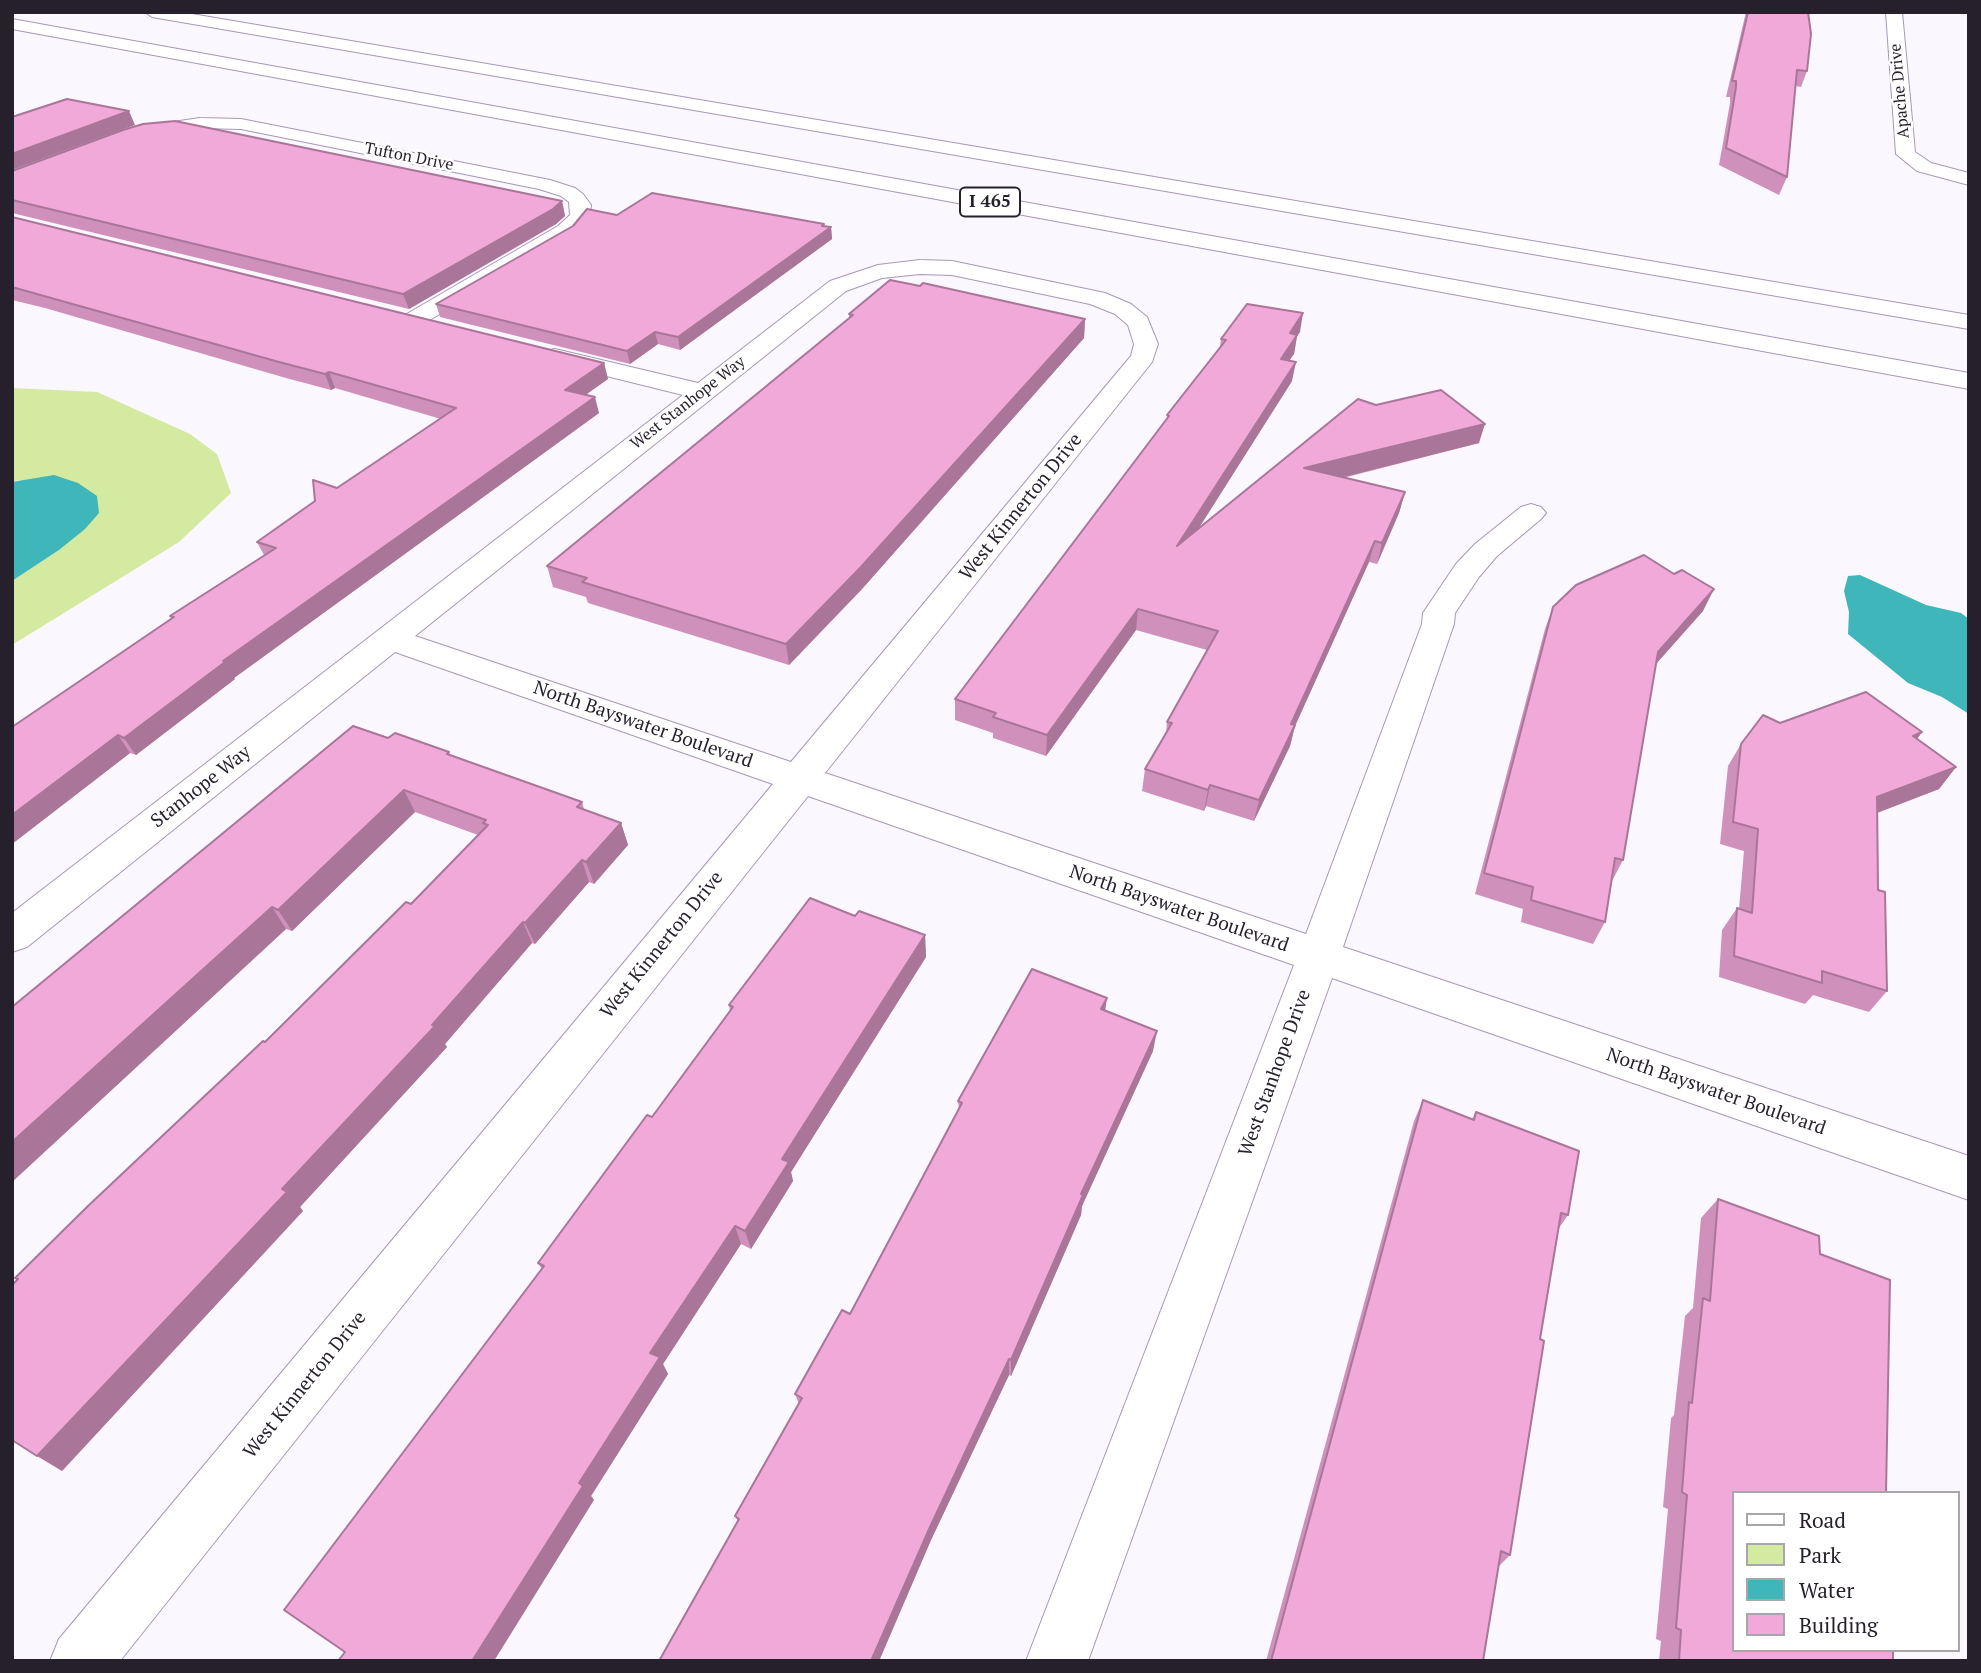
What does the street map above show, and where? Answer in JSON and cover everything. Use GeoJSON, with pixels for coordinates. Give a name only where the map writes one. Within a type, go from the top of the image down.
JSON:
{"type":"FeatureCollection","features":[{"type":"Feature","properties":{"kind":"main road","name":"I 465"},"geometry":{"type":"LineString","coordinates":[[152,12],[1969,322]]}},
{"type":"Feature","properties":{"kind":"main road","name":"Apache Drive"},"geometry":{"type":"LineString","coordinates":[[1894,12],[1906,154],[1918,165],[1969,178]]}},
{"type":"Feature","properties":{"kind":"main road","name":"I 465"},"geometry":{"type":"LineString","coordinates":[[12,24],[1969,380]]}},
{"type":"Feature","properties":{"kind":"main road","name":"Tufton Drive"},"geometry":{"type":"LineString","coordinates":[[121,137],[183,124],[241,124],[543,184],[568,192],[576,198],[581,205],[580,216],[566,231],[413,320]]}},
{"type":"Feature","properties":{"kind":"main road","name":"West Stanhope Way"},"geometry":{"type":"LineString","coordinates":[[390,639],[824,294],[870,274],[936,267],[1024,281]]}},
{"type":"Feature","properties":{"kind":"main road","name":"West Kinnerton Drive"},"geometry":{"type":"LineString","coordinates":[[81,1661],[1143,357],[1145,336],[1139,322],[1123,309],[1097,298],[1024,281]]}},
{"type":"Feature","properties":{"kind":"main road"},"geometry":{"type":"LineString","coordinates":[[386,313],[450,329]]}},
{"type":"Feature","properties":{"kind":"main road"},"geometry":{"type":"LineString","coordinates":[[538,352],[702,392]]}},
{"type":"Feature","properties":{"kind":"main road","name":"West Stanhope Drive"},"geometry":{"type":"LineString","coordinates":[[1057,1661],[1318,957],[1438,624],[1439,613],[1467,571],[1486,550],[1531,513]]}},
{"type":"Feature","properties":{"kind":"main road","name":"North Bayswater Boulevard"},"geometry":{"type":"LineString","coordinates":[[390,639],[1969,1178]]}},
{"type":"Feature","properties":{"kind":"main road","name":"Stanhope Way"},"geometry":{"type":"LineString","coordinates":[[12,936],[390,639]]}},
{"type":"Feature","properties":{"kind":"green space"},"geometry":{"type":"Polygon","coordinates":[[[12,388],[97,392],[190,434],[217,454],[231,493],[179,542],[12,645],[12,581],[59,550],[19,480],[12,482],[12,388]]]}},
{"type":"Feature","properties":{"kind":"water"},"geometry":{"type":"Polygon","coordinates":[[[54,475],[78,483],[97,496],[99,513],[85,529],[59,550],[12,581],[12,482],[54,475]]]}},
{"type":"Feature","properties":{"kind":"water"},"geometry":{"type":"Polygon","coordinates":[[[1860,575],[1926,605],[1961,613],[1969,619],[1969,714],[1942,697],[1908,683],[1848,634],[1849,612],[1844,591],[1848,576],[1860,575]]]}},
{"type":"Feature","properties":{"kind":"building"},"geometry":{"type":"Polygon","coordinates":[[[1748,12],[1808,12],[1811,34],[1807,71],[1797,70],[1787,177],[1726,148],[1736,87],[1736,81],[1732,81],[1748,12]]]}},
{"type":"Feature","properties":{"kind":"building"},"geometry":{"type":"Polygon","coordinates":[[[67,99],[129,111],[12,154],[12,117],[67,99]]]}},
{"type":"Feature","properties":{"kind":"building"},"geometry":{"type":"Polygon","coordinates":[[[175,121],[562,201],[553,209],[403,294],[12,200],[12,171],[123,130],[143,124],[175,121]]]}},
{"type":"Feature","properties":{"kind":"building"},"geometry":{"type":"Polygon","coordinates":[[[652,193],[831,227],[678,337],[655,332],[627,351],[436,304],[573,226],[587,209],[617,215],[652,193]]]}},
{"type":"Feature","properties":{"kind":"building"},"geometry":{"type":"Polygon","coordinates":[[[12,217],[604,363],[565,390],[595,397],[223,661],[225,662],[124,738],[118,735],[12,815],[12,727],[174,617],[170,616],[276,548],[257,542],[315,501],[313,480],[337,488],[456,408],[329,372],[325,374],[279,362],[12,287],[12,217]]]}},
{"type":"Feature","properties":{"kind":"building"},"geometry":{"type":"Polygon","coordinates":[[[890,280],[920,286],[923,283],[1085,319],[860,568],[786,644],[582,582],[587,578],[547,566],[853,315],[849,314],[890,280]]]}},
{"type":"Feature","properties":{"kind":"building"},"geometry":{"type":"Polygon","coordinates":[[[1247,304],[1303,313],[1290,333],[1297,335],[1281,359],[1296,362],[1177,546],[1358,399],[1376,405],[1441,390],[1485,424],[1304,468],[1405,492],[1382,543],[1375,541],[1291,724],[1295,725],[1259,800],[1210,785],[1208,790],[1145,769],[1172,723],[1167,722],[1218,631],[1138,609],[1047,735],[993,717],[996,713],[955,699],[1226,340],[1221,339],[1247,304]]]}},
{"type":"Feature","properties":{"kind":"building"},"geometry":{"type":"Polygon","coordinates":[[[1644,555],[1674,574],[1682,570],[1714,589],[1658,652],[1623,860],[1615,858],[1605,922],[1531,900],[1533,887],[1484,873],[1553,607],[1576,585],[1644,555]]]}},
{"type":"Feature","properties":{"kind":"building"},"geometry":{"type":"Polygon","coordinates":[[[1866,692],[1922,732],[1913,736],[1956,767],[1877,797],[1878,890],[1885,892],[1887,991],[1822,971],[1822,983],[1734,956],[1737,908],[1752,913],[1758,829],[1733,822],[1741,744],[1763,715],[1780,723],[1866,692]]]}},
{"type":"Feature","properties":{"kind":"building"},"geometry":{"type":"Polygon","coordinates":[[[353,726],[388,738],[395,733],[449,752],[447,754],[582,802],[577,807],[621,823],[586,862],[582,860],[525,923],[523,922],[432,1025],[435,1026],[282,1189],[287,1192],[37,1456],[12,1440],[12,1285],[18,1279],[15,1278],[88,1206],[265,1042],[406,902],[411,904],[488,825],[483,823],[486,820],[404,790],[278,910],[272,907],[12,1142],[12,1007],[353,726]]]}},
{"type":"Feature","properties":{"kind":"building"},"geometry":{"type":"Polygon","coordinates":[[[810,898],[855,916],[859,911],[925,935],[782,1159],[789,1162],[745,1231],[735,1226],[650,1353],[660,1357],[579,1483],[583,1486],[472,1661],[338,1661],[345,1652],[284,1610],[544,1266],[538,1263],[647,1115],[652,1117],[733,1007],[729,1005],[810,898]]]}},
{"type":"Feature","properties":{"kind":"building"},"geometry":{"type":"Polygon","coordinates":[[[1032,969],[1107,998],[1101,1009],[1157,1031],[1081,1194],[1083,1195],[1011,1360],[1009,1359],[930,1527],[871,1661],[659,1661],[739,1519],[735,1516],[802,1398],[795,1394],[842,1310],[850,1314],[962,1103],[958,1101],[1032,969]]]}},
{"type":"Feature","properties":{"kind":"building"},"geometry":{"type":"Polygon","coordinates":[[[1423,1100],[1474,1120],[1476,1112],[1579,1151],[1568,1215],[1561,1213],[1540,1339],[1544,1341],[1510,1555],[1501,1551],[1483,1661],[1271,1661],[1423,1100]]]}},
{"type":"Feature","properties":{"kind":"building"},"geometry":{"type":"Polygon","coordinates":[[[1718,1199],[1819,1236],[1820,1254],[1890,1280],[1886,1491],[1732,1491],[1732,1652],[1893,1652],[1893,1661],[1679,1661],[1681,1630],[1676,1628],[1687,1495],[1682,1492],[1689,1402],[1692,1403],[1703,1298],[1710,1301],[1718,1199]]]}}]}
